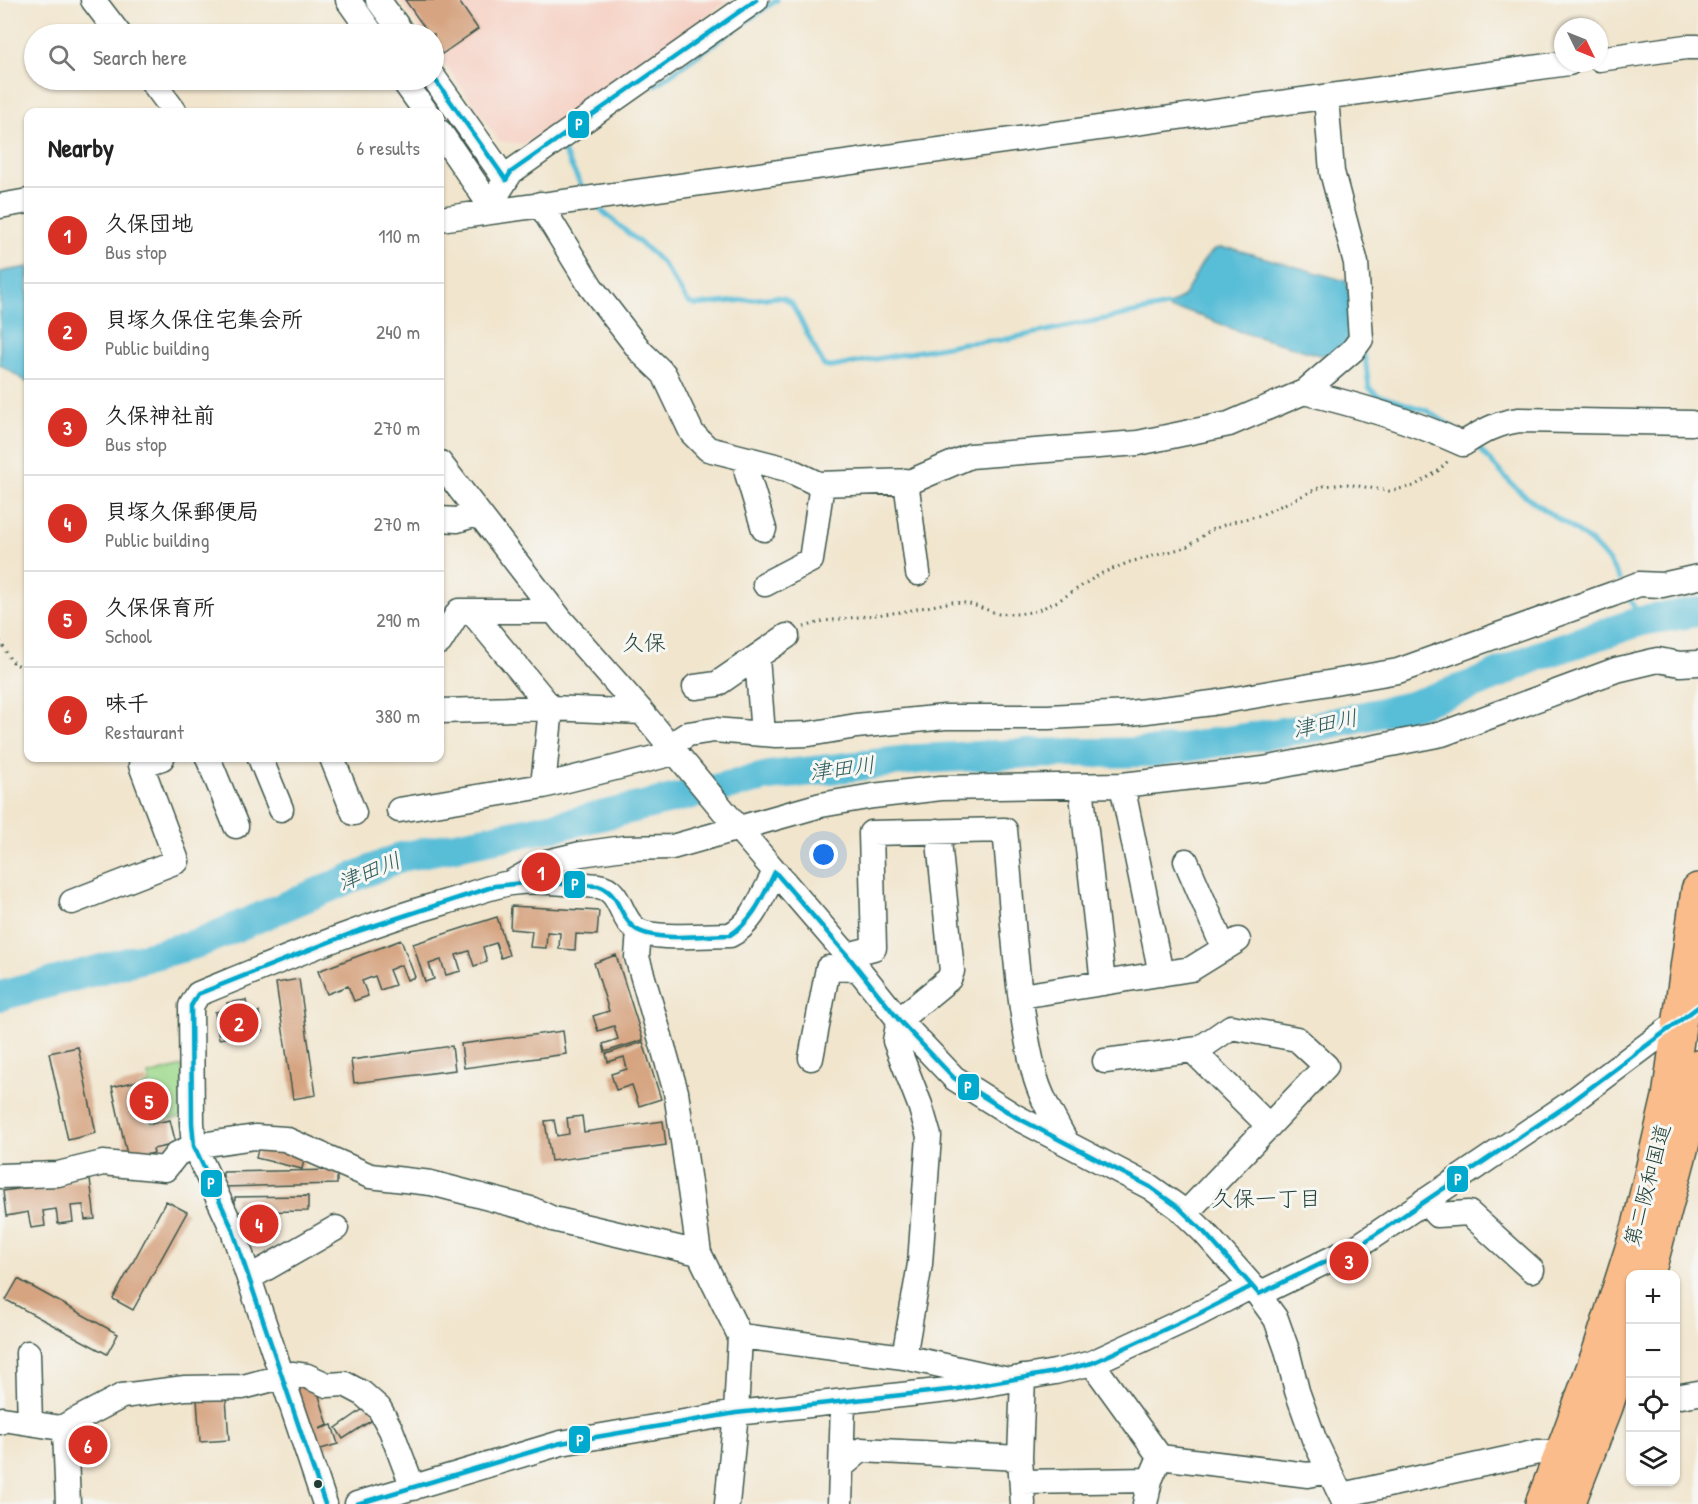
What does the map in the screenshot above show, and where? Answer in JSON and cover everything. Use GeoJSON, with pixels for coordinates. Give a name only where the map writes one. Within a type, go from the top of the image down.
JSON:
{"type":"FeatureCollection","features":[{"type":"Feature","properties":{"kind":"highway","name":"第二阪和国道"},"geometry":{"type":"LineString","coordinates":[[1542,1504],[1599,1352],[1638,1226],[1690,1013],[1698,890]]}},
{"type":"Feature","properties":{"kind":"highway","name":"第二阪和国道"},"geometry":{"type":"LineString","coordinates":[[1649,1270],[1683,1143],[1698,1067]]}},
{"type":"Feature","properties":{"kind":"highway"},"geometry":{"type":"LineString","coordinates":[[1568,1504],[1606,1407],[1626,1345]]}},
{"type":"Feature","properties":{"kind":"street"},"geometry":{"type":"LineString","coordinates":[[93,0],[111,24]]}},
{"type":"Feature","properties":{"kind":"street"},"geometry":{"type":"LineString","coordinates":[[348,0],[365,24]]}},
{"type":"Feature","properties":{"kind":"street"},"geometry":{"type":"LineString","coordinates":[[378,0],[396,24]]}},
{"type":"Feature","properties":{"kind":"street"},"geometry":{"type":"LineString","coordinates":[[494,211],[497,194],[511,172],[756,0]]}},
{"type":"Feature","properties":{"kind":"street"},"geometry":{"type":"LineString","coordinates":[[1608,58],[1698,47]]}},
{"type":"Feature","properties":{"kind":"street"},"geometry":{"type":"LineString","coordinates":[[444,218],[1554,65]]}},
{"type":"Feature","properties":{"kind":"street"},"geometry":{"type":"LineString","coordinates":[[158,90],[172,108]]}},
{"type":"Feature","properties":{"kind":"street"},"geometry":{"type":"LineString","coordinates":[[410,90],[423,108]]}},
{"type":"Feature","properties":{"kind":"street"},"geometry":{"type":"LineString","coordinates":[[442,90],[506,180]]}},
{"type":"Feature","properties":{"kind":"street"},"geometry":{"type":"LineString","coordinates":[[540,204],[591,287],[641,352],[664,374],[692,433],[708,449],[787,469],[818,484],[912,481],[970,456],[1138,443],[1229,424],[1304,392],[1357,345],[1356,263],[1332,172],[1326,97]]}},
{"type":"Feature","properties":{"kind":"street"},"geometry":{"type":"LineString","coordinates":[[444,138],[494,211]]}},
{"type":"Feature","properties":{"kind":"street"},"geometry":{"type":"LineString","coordinates":[[0,206],[24,202]]}},
{"type":"Feature","properties":{"kind":"street"},"geometry":{"type":"LineString","coordinates":[[1304,392],[1371,409],[1468,441],[1503,422],[1519,420],[1691,423]]}},
{"type":"Feature","properties":{"kind":"street"},"geometry":{"type":"LineString","coordinates":[[749,459],[747,473],[764,529]]}},
{"type":"Feature","properties":{"kind":"street"},"geometry":{"type":"LineString","coordinates":[[444,469],[554,611],[853,962],[899,1020],[954,1078],[1016,1117],[1150,1187],[1185,1214],[1256,1290],[1276,1319],[1287,1350],[1297,1391],[1329,1472],[1344,1500],[1538,1452],[1561,1455]]}},
{"type":"Feature","properties":{"kind":"street"},"geometry":{"type":"LineString","coordinates":[[906,481],[918,573]]}},
{"type":"Feature","properties":{"kind":"street"},"geometry":{"type":"LineString","coordinates":[[765,584],[811,560],[822,484]]}},
{"type":"Feature","properties":{"kind":"street"},"geometry":{"type":"LineString","coordinates":[[444,519],[457,520],[477,514]]}},
{"type":"Feature","properties":{"kind":"street"},"geometry":{"type":"LineString","coordinates":[[399,810],[543,786],[671,749],[688,734],[714,729],[763,734],[809,734],[856,726],[945,717],[1048,717],[1130,712],[1212,703],[1281,692],[1398,671],[1639,584],[1662,585],[1698,577]]}},
{"type":"Feature","properties":{"kind":"street"},"geometry":{"type":"LineString","coordinates":[[444,635],[459,611],[554,611]]}},
{"type":"Feature","properties":{"kind":"street"},"geometry":{"type":"LineString","coordinates":[[471,611],[551,708],[543,786]]}},
{"type":"Feature","properties":{"kind":"street"},"geometry":{"type":"LineString","coordinates":[[695,687],[717,684],[787,636]]}},
{"type":"Feature","properties":{"kind":"street"},"geometry":{"type":"LineString","coordinates":[[757,658],[763,734]]}},
{"type":"Feature","properties":{"kind":"street"},"geometry":{"type":"LineString","coordinates":[[325,1504],[232,1228],[194,1146],[190,1006],[198,994],[303,951],[424,908],[510,883],[547,862],[558,859],[624,848],[672,847],[821,805],[873,796],[941,788],[1122,785],[1264,769],[1442,734],[1616,670],[1658,660],[1698,663]]}},
{"type":"Feature","properties":{"kind":"street"},"geometry":{"type":"LineString","coordinates":[[444,711],[551,708],[642,712]]}},
{"type":"Feature","properties":{"kind":"street"},"geometry":{"type":"LineString","coordinates":[[72,902],[177,861],[141,765],[150,762]]}},
{"type":"Feature","properties":{"kind":"street"},"geometry":{"type":"LineString","coordinates":[[210,762],[236,826]]}},
{"type":"Feature","properties":{"kind":"street"},"geometry":{"type":"LineString","coordinates":[[262,762],[281,809]]}},
{"type":"Feature","properties":{"kind":"street"},"geometry":{"type":"LineString","coordinates":[[334,762],[354,813]]}},
{"type":"Feature","properties":{"kind":"street"},"geometry":{"type":"LineString","coordinates":[[1122,785],[1161,974]]}},
{"type":"Feature","properties":{"kind":"street"},"geometry":{"type":"LineString","coordinates":[[1081,786],[1103,983]]}},
{"type":"Feature","properties":{"kind":"street"},"geometry":{"type":"LineString","coordinates":[[811,1058],[828,968],[853,962],[874,948],[871,833],[1005,830],[1021,996],[1034,1074],[1049,1110],[1067,1143]]}},
{"type":"Feature","properties":{"kind":"street"},"geometry":{"type":"LineString","coordinates":[[904,1357],[920,1264],[929,1136],[920,1105],[895,1041],[899,1020],[949,979],[952,971],[938,831]]}},
{"type":"Feature","properties":{"kind":"street"},"geometry":{"type":"LineString","coordinates":[[1021,996],[1191,969],[1231,945],[1186,861]]}},
{"type":"Feature","properties":{"kind":"street"},"geometry":{"type":"LineString","coordinates":[[510,883],[534,882],[602,887],[614,894],[631,926],[652,935],[730,935],[741,930],[750,918],[776,872]]}},
{"type":"Feature","properties":{"kind":"street"},"geometry":{"type":"LineString","coordinates":[[639,931],[637,957],[676,1092],[699,1253],[740,1336],[736,1413],[727,1504]]}},
{"type":"Feature","properties":{"kind":"street"},"geometry":{"type":"LineString","coordinates":[[357,1504],[561,1443],[736,1413],[957,1389],[1055,1372],[1092,1363],[1198,1314],[1360,1245],[1566,1106],[1690,1013]]}},
{"type":"Feature","properties":{"kind":"street"},"geometry":{"type":"LineString","coordinates":[[1105,1060],[1199,1049],[1231,1027],[1297,1039],[1326,1065],[1185,1214]]}},
{"type":"Feature","properties":{"kind":"street"},"geometry":{"type":"LineString","coordinates":[[1192,1050],[1269,1126]]}},
{"type":"Feature","properties":{"kind":"street"},"geometry":{"type":"LineString","coordinates":[[0,1176],[5,1174],[58,1174],[103,1163],[165,1169],[177,1154],[194,1146],[255,1137],[285,1139],[370,1176],[431,1183],[531,1209],[553,1219],[699,1253]]}},
{"type":"Feature","properties":{"kind":"street"},"geometry":{"type":"LineString","coordinates":[[1424,1202],[1437,1215],[1469,1213],[1532,1270]]}},
{"type":"Feature","properties":{"kind":"street"},"geometry":{"type":"LineString","coordinates":[[249,1278],[336,1228]]}},
{"type":"Feature","properties":{"kind":"street"},"geometry":{"type":"LineString","coordinates":[[740,1336],[904,1357],[1014,1378]]}},
{"type":"Feature","properties":{"kind":"street"},"geometry":{"type":"LineString","coordinates":[[28,1353],[30,1423]]}},
{"type":"Feature","properties":{"kind":"street"},"geometry":{"type":"LineString","coordinates":[[1092,1363],[1160,1457],[1308,1475],[1329,1472]]}},
{"type":"Feature","properties":{"kind":"street"},"geometry":{"type":"LineString","coordinates":[[61,1428],[122,1396],[185,1388],[243,1387],[292,1374],[307,1376],[327,1385],[345,1384],[362,1393],[379,1408],[391,1430],[413,1488]]}},
{"type":"Feature","properties":{"kind":"street"},"geometry":{"type":"LineString","coordinates":[[1014,1378],[1022,1493],[1150,1480]]}},
{"type":"Feature","properties":{"kind":"street"},"geometry":{"type":"LineString","coordinates":[[840,1504],[843,1402]]}},
{"type":"Feature","properties":{"kind":"street"},"geometry":{"type":"LineString","coordinates":[[1,1419],[61,1428],[65,1431],[68,1504]]}},
{"type":"Feature","properties":{"kind":"street"},"geometry":{"type":"LineString","coordinates":[[841,1467],[861,1450],[1020,1458]]}},
{"type":"Feature","properties":{"kind":"street"},"geometry":{"type":"LineString","coordinates":[[1145,1504],[1150,1480],[1160,1457]]}},
{"type":"Feature","properties":{"kind":"path"},"geometry":{"type":"LineString","coordinates":[[787,636],[803,627],[824,621],[901,612],[952,602],[967,603],[999,614],[1036,611],[1058,601],[1100,574],[1130,562],[1187,547],[1211,531],[1261,514],[1323,486],[1347,483],[1389,491],[1414,486],[1438,471],[1468,441]]}},
{"type":"Feature","properties":{"kind":"path"},"geometry":{"type":"LineString","coordinates":[[0,641],[11,661],[24,669]]}},
{"type":"Feature","properties":{"kind":"shaded area"},"geometry":{"type":"Polygon","coordinates":[[[400,0],[730,0],[524,144],[499,141],[444,62],[444,24],[417,24],[400,0]]]}},
{"type":"Feature","properties":{"kind":"green space"},"geometry":{"type":"Polygon","coordinates":[[[183,1066],[183,1117],[153,1123],[148,1119],[141,1087],[150,1084],[148,1075],[183,1066]]]}},
{"type":"Feature","properties":{"kind":"water"},"geometry":{"type":"Polygon","coordinates":[[[1218,248],[1234,249],[1346,281],[1353,324],[1349,339],[1335,351],[1319,355],[1238,331],[1191,312],[1171,310],[1167,306],[1184,295],[1206,257],[1218,248]]]}},
{"type":"Feature","properties":{"kind":"water"},"geometry":{"type":"Polygon","coordinates":[[[24,268],[24,380],[0,364],[0,272],[24,268]]]}},
{"type":"Feature","properties":{"kind":"building"},"geometry":{"type":"Polygon","coordinates":[[[405,0],[458,0],[478,29],[444,53],[444,24],[422,24],[405,0]]]}},
{"type":"Feature","properties":{"kind":"building"},"geometry":{"type":"Polygon","coordinates":[[[511,906],[599,911],[597,935],[576,934],[575,950],[559,949],[560,933],[547,932],[546,948],[530,947],[532,931],[510,929],[511,906]]]}},
{"type":"Feature","properties":{"kind":"building"},"geometry":{"type":"Polygon","coordinates":[[[497,917],[509,955],[501,958],[496,943],[483,947],[487,962],[474,966],[469,951],[456,955],[461,971],[446,975],[441,960],[429,964],[434,979],[425,982],[413,944],[497,917]]]}},
{"type":"Feature","properties":{"kind":"building"},"geometry":{"type":"Polygon","coordinates":[[[401,940],[415,977],[407,980],[401,965],[389,970],[395,985],[380,990],[375,976],[362,981],[368,996],[354,1001],[348,986],[327,994],[318,971],[401,940]]]}},
{"type":"Feature","properties":{"kind":"building"},"geometry":{"type":"Polygon","coordinates":[[[616,955],[643,1040],[605,1052],[603,1044],[618,1039],[614,1026],[598,1031],[593,1016],[609,1011],[594,963],[616,955]]]}},
{"type":"Feature","properties":{"kind":"building"},"geometry":{"type":"Polygon","coordinates":[[[299,979],[316,1095],[293,1099],[276,983],[299,979]]]}},
{"type":"Feature","properties":{"kind":"building"},"geometry":{"type":"Polygon","coordinates":[[[246,1000],[248,1014],[259,1012],[262,1032],[219,1039],[215,1012],[228,1010],[227,1003],[246,1000]]]}},
{"type":"Feature","properties":{"kind":"building"},"geometry":{"type":"Polygon","coordinates":[[[563,1031],[566,1054],[464,1068],[461,1044],[563,1031]]]}},
{"type":"Feature","properties":{"kind":"building"},"geometry":{"type":"Polygon","coordinates":[[[643,1042],[661,1099],[639,1106],[632,1085],[616,1090],[611,1074],[627,1069],[624,1057],[608,1062],[606,1054],[643,1042]]]}},
{"type":"Feature","properties":{"kind":"building"},"geometry":{"type":"Polygon","coordinates":[[[452,1046],[455,1070],[354,1083],[351,1060],[452,1046]]]}},
{"type":"Feature","properties":{"kind":"building"},"geometry":{"type":"Polygon","coordinates":[[[78,1047],[96,1133],[68,1140],[49,1053],[78,1047]]]}},
{"type":"Feature","properties":{"kind":"building"},"geometry":{"type":"Polygon","coordinates":[[[146,1079],[147,1083],[139,1085],[147,1122],[151,1124],[170,1120],[176,1144],[153,1149],[154,1153],[128,1159],[112,1087],[146,1079]]]}},
{"type":"Feature","properties":{"kind":"building"},"geometry":{"type":"Polygon","coordinates":[[[582,1116],[584,1132],[663,1121],[666,1145],[551,1161],[545,1121],[554,1120],[557,1136],[569,1134],[567,1118],[582,1116]]]}},
{"type":"Feature","properties":{"kind":"building"},"geometry":{"type":"Polygon","coordinates":[[[259,1144],[305,1156],[302,1169],[256,1158],[259,1144]]]}},
{"type":"Feature","properties":{"kind":"building"},"geometry":{"type":"Polygon","coordinates":[[[337,1170],[337,1184],[223,1187],[223,1172],[337,1170]]]}},
{"type":"Feature","properties":{"kind":"building"},"geometry":{"type":"Polygon","coordinates":[[[90,1179],[95,1219],[85,1220],[83,1205],[71,1206],[73,1222],[58,1224],[56,1209],[43,1211],[45,1226],[31,1228],[28,1212],[6,1216],[3,1191],[90,1179]]]}},
{"type":"Feature","properties":{"kind":"building"},"geometry":{"type":"Polygon","coordinates":[[[308,1196],[308,1211],[235,1212],[235,1197],[308,1196]]]}},
{"type":"Feature","properties":{"kind":"building"},"geometry":{"type":"Polygon","coordinates":[[[166,1201],[187,1212],[133,1310],[113,1299],[166,1201]]]}},
{"type":"Feature","properties":{"kind":"building"},"geometry":{"type":"Polygon","coordinates":[[[274,1213],[276,1233],[243,1235],[242,1216],[274,1213]]]}},
{"type":"Feature","properties":{"kind":"building"},"geometry":{"type":"Polygon","coordinates":[[[18,1279],[118,1334],[107,1354],[6,1300],[18,1279]]]}},
{"type":"Feature","properties":{"kind":"building"},"geometry":{"type":"Polygon","coordinates":[[[292,1378],[315,1383],[328,1425],[319,1429],[332,1425],[338,1444],[314,1451],[292,1378]]]}},
{"type":"Feature","properties":{"kind":"building"},"geometry":{"type":"Polygon","coordinates":[[[226,1398],[229,1440],[200,1442],[197,1400],[226,1398]]]}},
{"type":"Feature","properties":{"kind":"building"},"geometry":{"type":"Polygon","coordinates":[[[369,1405],[377,1417],[343,1439],[336,1428],[369,1405]]]}},
{"type":"Feature","properties":{"kind":"waterway"},"geometry":{"type":"LineString","coordinates":[[654,86],[777,0]]}},
{"type":"Feature","properties":{"kind":"waterway"},"geometry":{"type":"LineString","coordinates":[[563,150],[583,189]]}},
{"type":"Feature","properties":{"kind":"waterway"},"geometry":{"type":"LineString","coordinates":[[595,205],[663,264],[688,302],[696,305],[784,298],[792,304],[824,366],[832,367],[964,343],[1002,340],[1167,306]]}},
{"type":"Feature","properties":{"kind":"waterway"},"geometry":{"type":"LineString","coordinates":[[1360,351],[1365,358],[1369,388],[1377,395],[1428,411],[1454,428]]}},
{"type":"Feature","properties":{"kind":"waterway"},"geometry":{"type":"LineString","coordinates":[[1476,445],[1531,501],[1573,528],[1598,549],[1620,580]]}},
{"type":"Feature","properties":{"kind":"waterway"},"geometry":{"type":"LineString","coordinates":[[1630,599],[1641,621]]}},
{"type":"Feature","properties":{"kind":"waterway","name":"津田川"},"geometry":{"type":"LineString","coordinates":[[0,996],[199,943],[401,857],[566,824],[769,776],[918,759],[1015,754],[1156,752],[1314,727],[1411,706],[1480,682],[1538,656],[1641,621],[1698,612]]}},
{"type":"Feature","properties":{"kind":"transit line","name":"P"},"geometry":{"type":"LineString","coordinates":[[442,90],[506,180],[511,172],[756,0]]}},
{"type":"Feature","properties":{"kind":"transit line","name":"P"},"geometry":{"type":"LineString","coordinates":[[325,1504],[232,1228],[194,1146],[191,1006],[198,994],[352,933],[495,886],[533,882],[598,886],[605,889],[615,899],[633,927],[653,935],[666,937],[730,935],[751,915],[762,899],[775,872],[847,955],[899,1020],[954,1078],[1016,1117],[1150,1187],[1178,1207],[1204,1232],[1259,1294],[1360,1245],[1566,1106],[1698,1007]]}},
{"type":"Feature","properties":{"kind":"transit line","name":"P"},"geometry":{"type":"LineString","coordinates":[[357,1504],[561,1443],[736,1413],[957,1389],[1055,1372],[1092,1363],[1198,1314],[1252,1286]]}},
{"type":"Feature","properties":{"kind":"place","name":"久保団地"},"geometry":{"type":"Point","coordinates":[541,872]}},
{"type":"Feature","properties":{"kind":"place","name":"貝塚久保住宅集会所"},"geometry":{"type":"Point","coordinates":[239,1023]}},
{"type":"Feature","properties":{"kind":"place","name":"久保保育所"},"geometry":{"type":"Point","coordinates":[149,1101]}},
{"type":"Feature","properties":{"kind":"place","name":"貝塚久保郵便局"},"geometry":{"type":"Point","coordinates":[259,1224]}},
{"type":"Feature","properties":{"kind":"place","name":"久保神社前"},"geometry":{"type":"Point","coordinates":[1349,1261]}},
{"type":"Feature","properties":{"kind":"place","name":"味千"},"geometry":{"type":"Point","coordinates":[88,1445]}},
{"type":"Feature","properties":{"kind":"district","name":"久保"},"geometry":{"type":"Point","coordinates":[644,642]}},
{"type":"Feature","properties":{"kind":"district","name":"久保一丁目"},"geometry":{"type":"Point","coordinates":[1266,1198]}}]}
